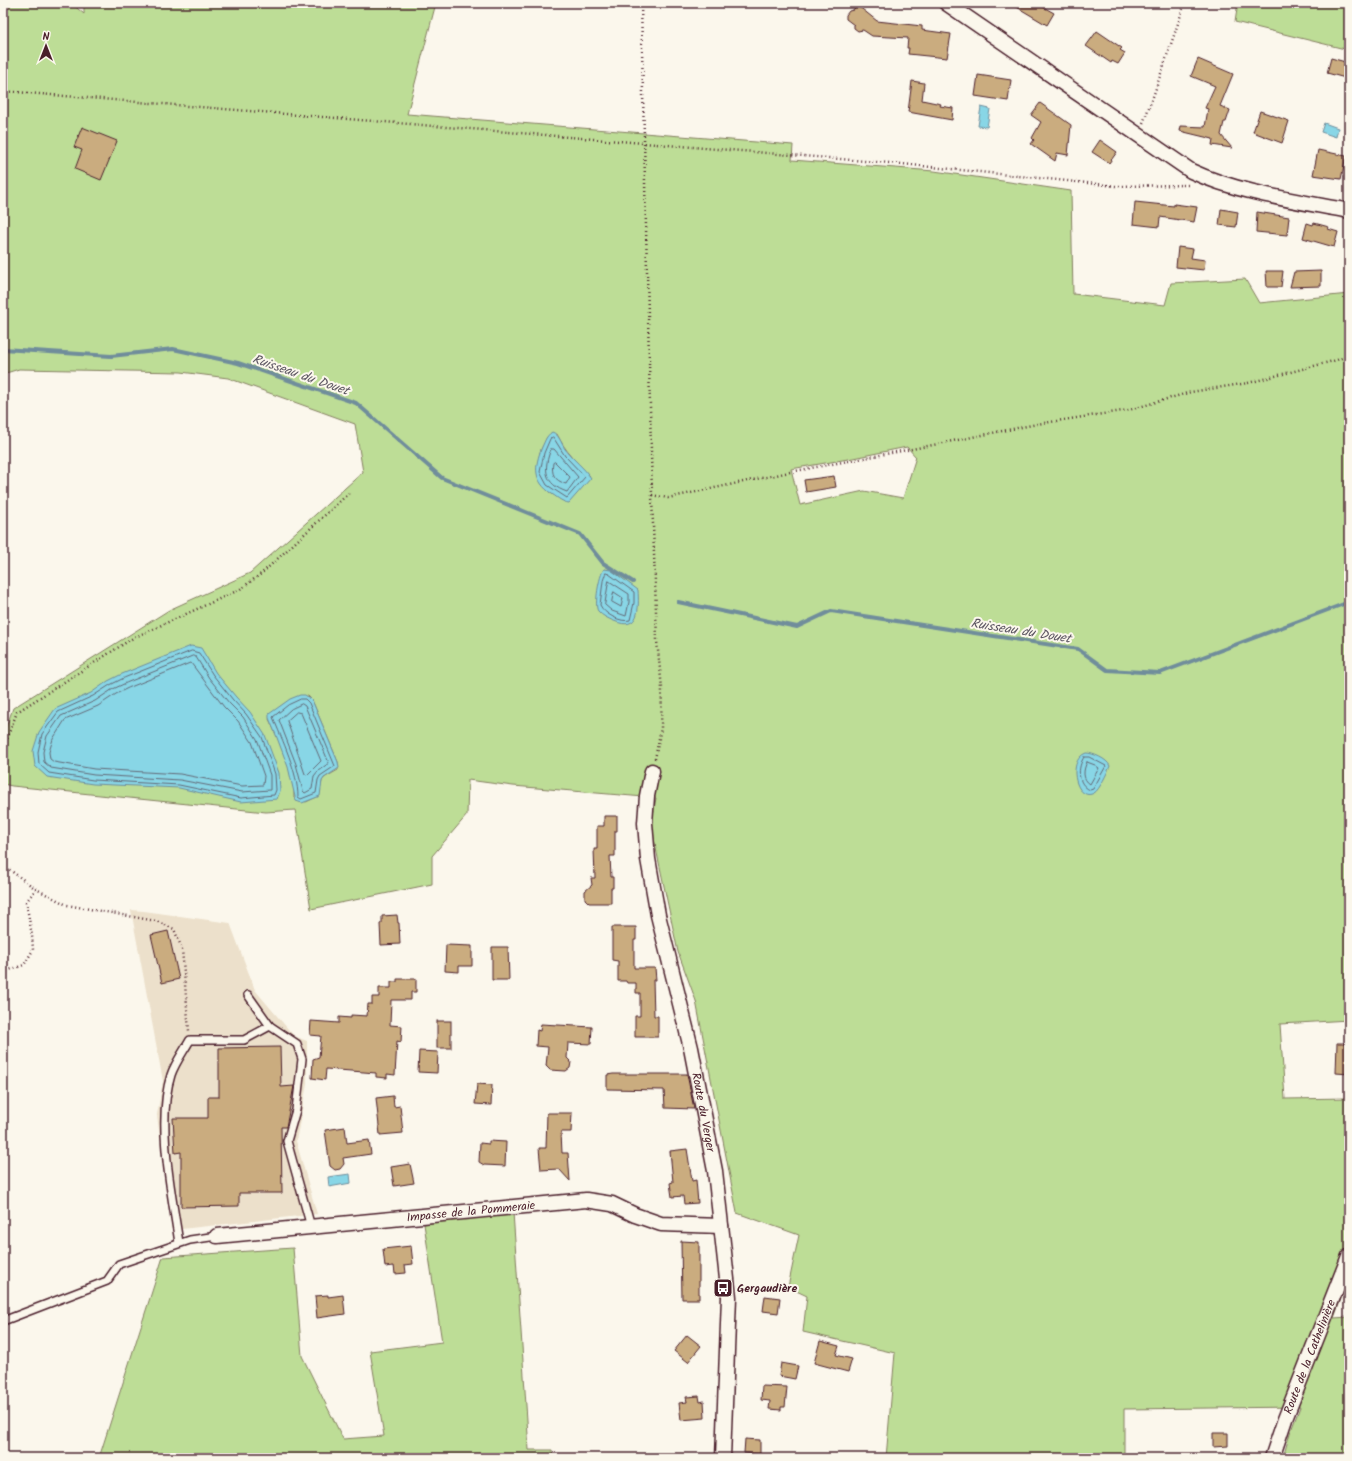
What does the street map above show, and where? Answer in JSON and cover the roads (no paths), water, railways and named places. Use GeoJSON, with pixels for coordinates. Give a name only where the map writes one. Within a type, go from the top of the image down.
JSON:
{"type":"FeatureCollection","features":[{"type":"Feature","properties":{"kind":"street"},"geometry":{"type":"LineString","coordinates":[[946,3],[1191,171],[1212,181],[1349,211]]}},
{"type":"Feature","properties":{"kind":"street","name":"Route du Verger"},"geometry":{"type":"LineString","coordinates":[[652,771],[647,796],[645,823],[648,859],[658,915],[691,1048],[715,1171],[730,1297],[723,1458]]}},
{"type":"Feature","properties":{"kind":"street","name":"Impasse de la Pommeraie"},"geometry":{"type":"LineString","coordinates":[[217,1236],[586,1200],[612,1204],[635,1215],[661,1224],[721,1226]]}},
{"type":"Feature","properties":{"kind":"street","name":"Route de la Cathelinière"},"geometry":{"type":"LineString","coordinates":[[1272,1458],[1285,1419],[1349,1256]]}},
{"type":"Feature","properties":{"kind":"lane"},"geometry":{"type":"LineString","coordinates":[[248,995],[270,1026],[297,1044],[302,1059],[296,1110],[287,1141],[311,1227]]}},
{"type":"Feature","properties":{"kind":"lane"},"geometry":{"type":"LineString","coordinates":[[179,1243],[165,1142],[166,1101],[171,1074],[190,1040],[244,1040],[270,1026]]}},
{"type":"Feature","properties":{"kind":"lane"},"geometry":{"type":"LineString","coordinates":[[3,1321],[107,1281],[119,1264],[179,1243],[217,1236]]}},
{"type":"Feature","properties":{"kind":"water"},"geometry":{"type":"Polygon","coordinates":[[[981,107],[990,109],[987,127],[978,126],[981,107]]]}},
{"type":"Feature","properties":{"kind":"water"},"geometry":{"type":"Polygon","coordinates":[[[1324,123],[1338,128],[1336,137],[1321,132],[1324,123]]]}},
{"type":"Feature","properties":{"kind":"water"},"geometry":{"type":"Polygon","coordinates":[[[552,432],[558,437],[568,453],[591,478],[569,503],[560,500],[546,489],[538,479],[537,467],[539,454],[547,437],[552,432]]]}},
{"type":"Feature","properties":{"kind":"water"},"geometry":{"type":"Polygon","coordinates":[[[604,569],[611,570],[638,590],[638,611],[633,621],[623,624],[604,616],[598,611],[598,590],[600,577],[604,569]]]}},
{"type":"Feature","properties":{"kind":"water"},"geometry":{"type":"Polygon","coordinates":[[[191,646],[201,648],[216,673],[250,712],[265,735],[279,773],[280,791],[277,799],[241,802],[179,788],[93,784],[47,777],[35,766],[33,751],[39,732],[55,709],[91,693],[108,681],[122,674],[191,646]]]}},
{"type":"Feature","properties":{"kind":"water"},"geometry":{"type":"Polygon","coordinates":[[[300,695],[305,695],[312,700],[338,762],[339,768],[324,778],[322,781],[320,796],[302,803],[296,801],[288,767],[269,718],[269,714],[290,699],[300,695]]]}},
{"type":"Feature","properties":{"kind":"water"},"geometry":{"type":"Polygon","coordinates":[[[1086,753],[1100,757],[1110,766],[1098,789],[1094,793],[1088,794],[1082,792],[1078,787],[1075,771],[1076,764],[1080,757],[1086,753]]]}},
{"type":"Feature","properties":{"kind":"water"},"geometry":{"type":"Polygon","coordinates":[[[350,1174],[351,1183],[329,1187],[328,1177],[350,1174]]]}},
{"type":"Feature","properties":{"kind":"waterway","name":"Ruisseau du Douet"},"geometry":{"type":"LineString","coordinates":[[3,349],[111,356],[173,349],[238,363],[356,403],[442,478],[580,534],[603,563],[633,582]]}},
{"type":"Feature","properties":{"kind":"waterway","name":"Ruisseau du Douet"},"geometry":{"type":"LineString","coordinates":[[678,602],[797,627],[831,611],[1078,649],[1107,670],[1160,673],[1349,602]]}},
{"type":"Feature","properties":{"kind":"place","name":"Gergaudière"},"geometry":{"type":"Point","coordinates":[723,1288]}}]}
